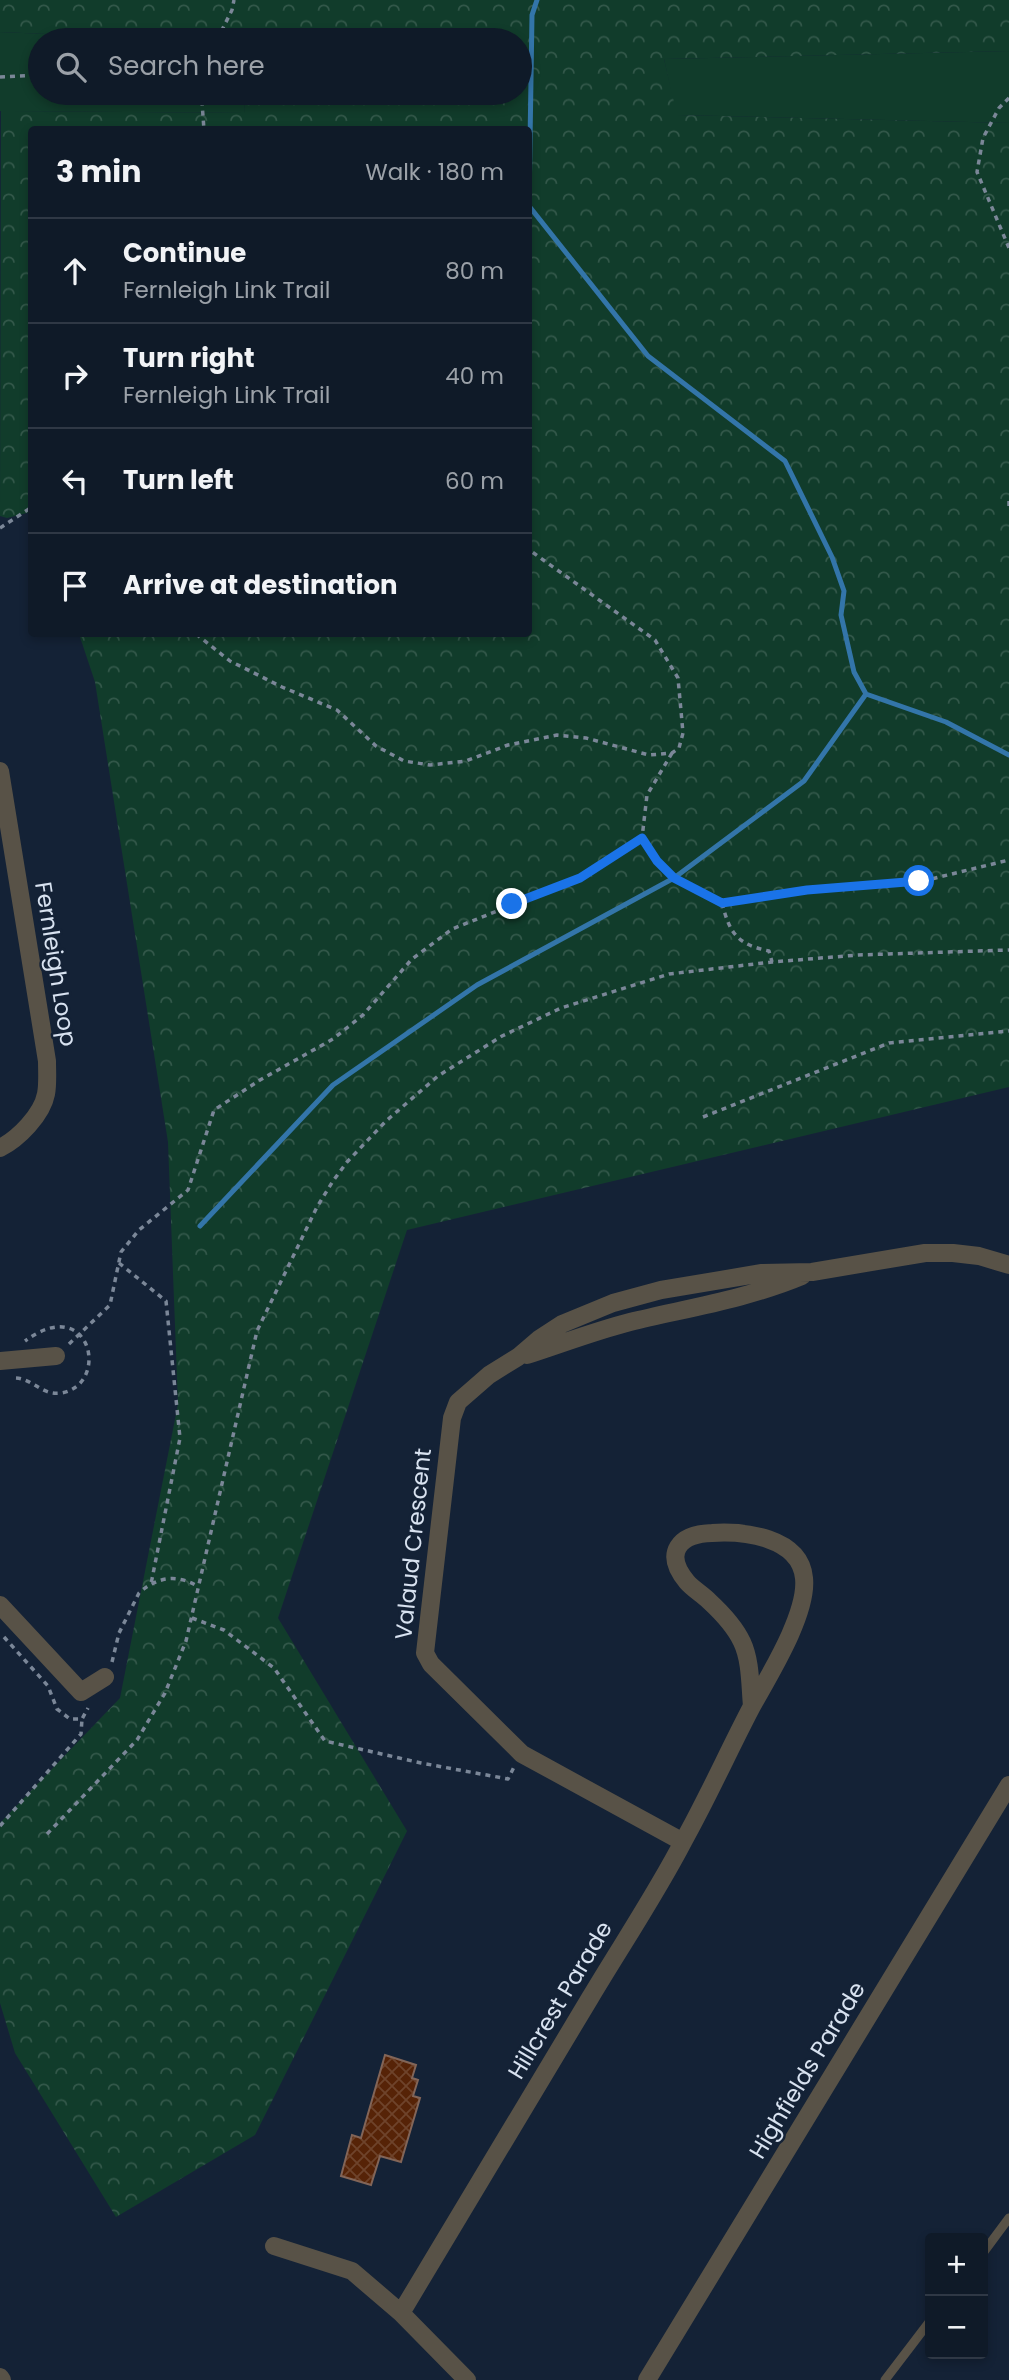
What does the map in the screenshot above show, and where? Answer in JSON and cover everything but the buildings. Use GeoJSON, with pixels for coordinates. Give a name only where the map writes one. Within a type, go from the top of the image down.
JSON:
{"type":"FeatureCollection","features":[{"type":"Feature","properties":{"kind":"street","name":"Fernleigh Loop"},"geometry":{"type":"LineString","coordinates":[[0,771],[47,1061],[46,1097],[32,1122],[12,1142],[0,1148]]}},
{"type":"Feature","properties":{"kind":"street","name":"Valaud Crescent"},"geometry":{"type":"LineString","coordinates":[[684,1842],[522,1754],[431,1664],[425,1653],[454,1409],[458,1402],[489,1375],[518,1357],[627,1323],[777,1286],[812,1272],[925,1253],[979,1256],[1009,1265]]}},
{"type":"Feature","properties":{"kind":"street"},"geometry":{"type":"LineString","coordinates":[[0,1360],[56,1356]]}},
{"type":"Feature","properties":{"kind":"street","name":"Hillcrest Parade"},"geometry":{"type":"LineString","coordinates":[[401,2313],[684,1842],[752,1706],[775,1668],[794,1623],[803,1594],[804,1577],[791,1552],[764,1537],[713,1532],[690,1536],[676,1549],[678,1566],[684,1579],[723,1616],[743,1644],[752,1706]]}},
{"type":"Feature","properties":{"kind":"street"},"geometry":{"type":"LineString","coordinates":[[0,1605],[81,1692],[105,1677]]}},
{"type":"Feature","properties":{"kind":"street","name":"Highfields Parade"},"geometry":{"type":"LineString","coordinates":[[647,2380],[1009,1785]]}},
{"type":"Feature","properties":{"kind":"street"},"geometry":{"type":"LineString","coordinates":[[274,2246],[352,2271],[401,2313],[467,2380]]}},
{"type":"Feature","properties":{"kind":"lane"},"geometry":{"type":"LineString","coordinates":[[988,2246],[1009,2218]]}},
{"type":"Feature","properties":{"kind":"lane"},"geometry":{"type":"LineString","coordinates":[[885,2380],[925,2328]]}},
{"type":"Feature","properties":{"kind":"path"},"geometry":{"type":"LineString","coordinates":[[223,28],[234,0]]}},
{"type":"Feature","properties":{"kind":"path"},"geometry":{"type":"LineString","coordinates":[[0,77],[28,76]]}},
{"type":"Feature","properties":{"kind":"path"},"geometry":{"type":"LineString","coordinates":[[1009,98],[999,108],[983,138],[977,172],[1009,248]]}},
{"type":"Feature","properties":{"kind":"path"},"geometry":{"type":"LineString","coordinates":[[202,105],[204,126]]}},
{"type":"Feature","properties":{"kind":"path"},"geometry":{"type":"LineString","coordinates":[[1009,501],[1009,511]]}},
{"type":"Feature","properties":{"kind":"path"},"geometry":{"type":"LineString","coordinates":[[0,528],[28,510]]}},
{"type":"Feature","properties":{"kind":"path"},"geometry":{"type":"LineString","coordinates":[[532,552],[655,640],[678,678],[683,733],[679,748],[672,753],[647,795],[642,838],[657,861],[674,878],[722,903],[807,890],[919,881],[1009,860]]}},
{"type":"Feature","properties":{"kind":"path"},"geometry":{"type":"LineString","coordinates":[[200,637],[230,661],[337,710],[376,746],[404,761],[430,765],[466,761],[508,745],[557,736],[586,738],[649,755],[672,753]]}},
{"type":"Feature","properties":{"kind":"path"},"geometry":{"type":"LineString","coordinates":[[56,1356],[110,1305],[121,1252],[139,1230],[188,1190],[214,1110],[260,1080],[333,1039],[363,1015],[412,959],[452,929],[580,878],[642,838]]}},
{"type":"Feature","properties":{"kind":"path"},"geometry":{"type":"LineString","coordinates":[[722,903],[728,926],[749,946],[769,951],[772,962]]}},
{"type":"Feature","properties":{"kind":"path"},"geometry":{"type":"LineString","coordinates":[[47,1834],[137,1740],[165,1693],[186,1641],[192,1618],[257,1331],[317,1207],[347,1162],[386,1121],[438,1076],[502,1037],[549,1014],[669,974],[772,962],[905,952],[1009,950]]}},
{"type":"Feature","properties":{"kind":"path"},"geometry":{"type":"LineString","coordinates":[[703,1117],[890,1043],[1009,1031]]}},
{"type":"Feature","properties":{"kind":"path"},"geometry":{"type":"LineString","coordinates":[[119,1263],[166,1301],[168,1314],[180,1438],[151,1584]]}},
{"type":"Feature","properties":{"kind":"path"},"geometry":{"type":"LineString","coordinates":[[11,1378],[22,1379],[50,1394],[62,1393],[72,1390],[82,1382],[90,1363],[86,1346],[69,1328],[57,1325],[20,1343]]}},
{"type":"Feature","properties":{"kind":"path"},"geometry":{"type":"LineString","coordinates":[[105,1677],[119,1633],[139,1593],[164,1579],[179,1578],[199,1587]]}},
{"type":"Feature","properties":{"kind":"path"},"geometry":{"type":"LineString","coordinates":[[192,1618],[223,1630],[274,1668],[325,1741],[508,1779],[522,1754]]}},
{"type":"Feature","properties":{"kind":"path"},"geometry":{"type":"LineString","coordinates":[[0,1826],[81,1734],[82,1719]]}},
{"type":"Feature","properties":{"kind":"green space"},"geometry":{"type":"Polygon","coordinates":[[[0,0],[1009,0],[1009,51],[664,59],[677,115],[1009,123],[1009,1087],[407,1230],[278,1618],[407,1831],[255,2135],[116,2217],[15,2053],[0,2003],[0,1823],[120,1698],[178,1404],[168,1142],[95,682],[80,637],[532,637],[532,126],[28,126],[28,513],[7,518],[0,516],[1,108],[12,111],[245,113],[245,105],[532,105],[532,28],[28,28],[28,33],[0,32],[0,0]]]}},
{"type":"Feature","properties":{"kind":"green space"},"geometry":{"type":"Polygon","coordinates":[[[0,32],[28,33],[28,105],[245,105],[245,113],[0,111],[0,32]]]}},
{"type":"Feature","properties":{"kind":"green space"},"geometry":{"type":"Polygon","coordinates":[[[1009,51],[1009,123],[676,115],[664,59],[1009,51]]]}},
{"type":"Feature","properties":{"kind":"waterway"},"geometry":{"type":"LineString","coordinates":[[532,28],[532,15],[537,0]]}},
{"type":"Feature","properties":{"kind":"waterway"},"geometry":{"type":"LineString","coordinates":[[530,126],[531,105]]}},
{"type":"Feature","properties":{"kind":"waterway"},"geometry":{"type":"LineString","coordinates":[[532,210],[648,356],[785,461],[832,557],[844,591],[841,615],[854,672],[866,694],[946,722],[1009,755]]}},
{"type":"Feature","properties":{"kind":"waterway"},"geometry":{"type":"LineString","coordinates":[[200,1226],[333,1085],[477,985],[674,878],[804,781],[866,694]]}},
{"type":"Feature","properties":{"kind":"route"},"geometry":{"type":"LineString","coordinates":[[512,904],[580,878],[642,838],[657,861],[674,878],[722,903],[807,890],[919,881]]}}]}
